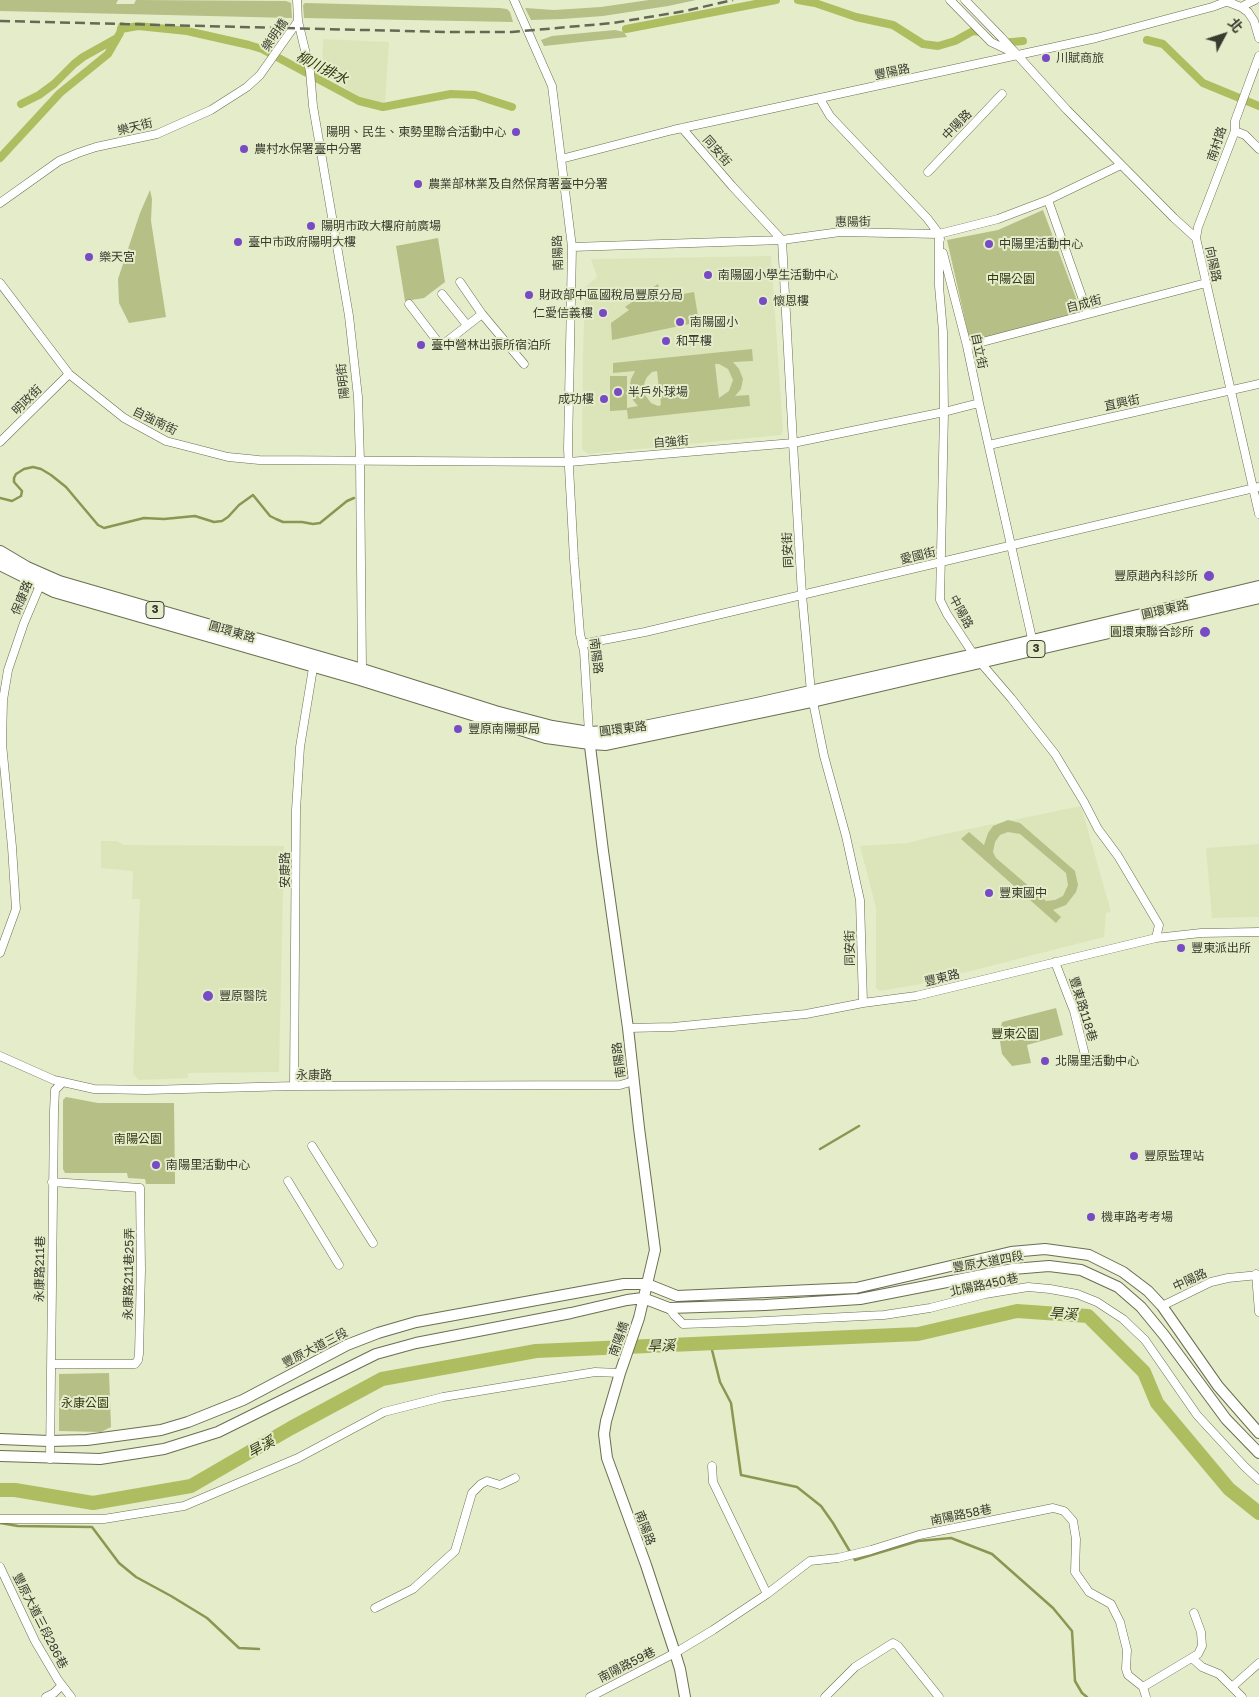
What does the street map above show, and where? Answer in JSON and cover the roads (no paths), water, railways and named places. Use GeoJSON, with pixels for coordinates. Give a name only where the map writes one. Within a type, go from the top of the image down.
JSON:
{"type":"FeatureCollection","features":[{"type":"Feature","properties":{"kind":"main road","name":"圓環東路"},"geometry":{"type":"LineString","coordinates":[[0,552],[27,568],[54,591],[361,674],[546,737],[589,738],[811,696],[978,659],[1259,587]]}},
{"type":"Feature","properties":{"kind":"main road","name":"圓環東路"},"geometry":{"type":"LineString","coordinates":[[0,564],[42,581]]}},
{"type":"Feature","properties":{"kind":"main road","name":"圓環東路"},"geometry":{"type":"LineString","coordinates":[[1034,645],[1259,597]]}},
{"type":"Feature","properties":{"kind":"street"},"geometry":{"type":"LineString","coordinates":[[297,0],[298,21]]}},
{"type":"Feature","properties":{"kind":"street","name":"南陽路"},"geometry":{"type":"LineString","coordinates":[[514,0],[552,86],[572,247],[569,462],[574,559],[584,652],[589,738],[628,1028],[655,1250],[639,1318]]}},
{"type":"Feature","properties":{"kind":"street","name":"向陽路"},"geometry":{"type":"LineString","coordinates":[[950,0],[991,42],[1018,56]]}},
{"type":"Feature","properties":{"kind":"street","name":"向陽路"},"geometry":{"type":"LineString","coordinates":[[965,0],[1067,110],[1196,238],[1230,391],[1256,488],[1259,514]]}},
{"type":"Feature","properties":{"kind":"street"},"geometry":{"type":"LineString","coordinates":[[1239,3],[1255,0]]}},
{"type":"Feature","properties":{"kind":"street","name":"豐陽路"},"geometry":{"type":"LineString","coordinates":[[561,159],[682,128],[1096,38],[1228,1],[1239,3]]}},
{"type":"Feature","properties":{"kind":"street"},"geometry":{"type":"LineString","coordinates":[[1239,3],[1254,21],[1259,38]]}},
{"type":"Feature","properties":{"kind":"street","name":"樂明橋"},"geometry":{"type":"LineString","coordinates":[[270,62],[298,21]]}},
{"type":"Feature","properties":{"kind":"street","name":"陽明街"},"geometry":{"type":"LineString","coordinates":[[298,21],[310,71],[313,106],[349,316],[358,397],[361,674]]}},
{"type":"Feature","properties":{"kind":"street","name":"南村路"},"geometry":{"type":"LineString","coordinates":[[1196,238],[1198,227],[1235,131],[1236,121],[1259,56]]}},
{"type":"Feature","properties":{"kind":"street","name":"樂天街"},"geometry":{"type":"LineString","coordinates":[[0,203],[59,161],[96,148],[156,134],[211,110],[247,87],[270,62]]}},
{"type":"Feature","properties":{"kind":"street","name":"中陽路"},"geometry":{"type":"LineString","coordinates":[[928,172],[1002,94]]}},
{"type":"Feature","properties":{"kind":"street","name":"自立街"},"geometry":{"type":"LineString","coordinates":[[820,99],[830,116],[927,218],[939,234],[944,261],[967,346],[1034,645]]}},
{"type":"Feature","properties":{"kind":"street","name":"同安街"},"geometry":{"type":"LineString","coordinates":[[682,128],[782,240],[792,443],[811,696],[860,900],[863,1003]]}},
{"type":"Feature","properties":{"kind":"street"},"geometry":{"type":"LineString","coordinates":[[1235,131],[1245,135],[1259,149]]}},
{"type":"Feature","properties":{"kind":"street","name":"惠陽街"},"geometry":{"type":"LineString","coordinates":[[572,247],[782,240],[840,232],[939,234],[998,220],[1048,200],[1121,165]]}},
{"type":"Feature","properties":{"kind":"street"},"geometry":{"type":"LineString","coordinates":[[1048,200],[1088,314]]}},
{"type":"Feature","properties":{"kind":"street","name":"中陽路"},"geometry":{"type":"LineString","coordinates":[[939,234],[944,412],[940,600],[947,614],[978,659],[1055,754],[1084,802],[1090,817],[1118,856],[1159,925],[1156,938]]}},
{"type":"Feature","properties":{"kind":"street"},"geometry":{"type":"LineString","coordinates":[[460,282],[482,314],[524,364]]}},
{"type":"Feature","properties":{"kind":"street","name":"自強南街"},"geometry":{"type":"LineString","coordinates":[[0,283],[69,374],[124,418],[166,441],[236,458],[360,461]]}},
{"type":"Feature","properties":{"kind":"street","name":"自成街"},"geometry":{"type":"LineString","coordinates":[[967,346],[1206,283]]}},
{"type":"Feature","properties":{"kind":"street"},"geometry":{"type":"LineString","coordinates":[[442,294],[467,326]]}},
{"type":"Feature","properties":{"kind":"street"},"geometry":{"type":"LineString","coordinates":[[409,304],[441,346],[482,314]]}},
{"type":"Feature","properties":{"kind":"street","name":"明政街"},"geometry":{"type":"LineString","coordinates":[[0,442],[69,374]]}},
{"type":"Feature","properties":{"kind":"street","name":"直興街"},"geometry":{"type":"LineString","coordinates":[[989,445],[1259,384]]}},
{"type":"Feature","properties":{"kind":"street","name":"自強街"},"geometry":{"type":"LineString","coordinates":[[360,461],[569,462],[792,443],[979,403]]}},
{"type":"Feature","properties":{"kind":"street","name":"愛國街"},"geometry":{"type":"LineString","coordinates":[[582,644],[645,632],[1256,488]]}},
{"type":"Feature","properties":{"kind":"street","name":"保康路"},"geometry":{"type":"LineString","coordinates":[[0,953],[16,909],[2,744],[3,700],[8,670],[24,623],[42,581]]}},
{"type":"Feature","properties":{"kind":"street","name":"安康路"},"geometry":{"type":"LineString","coordinates":[[294,1086],[296,810],[300,747],[315,661]]}},
{"type":"Feature","properties":{"kind":"street","name":"豐東路"},"geometry":{"type":"LineString","coordinates":[[628,1028],[673,1027],[796,1015],[916,996],[1156,938],[1201,933],[1259,932]]}},
{"type":"Feature","properties":{"kind":"street","name":"豐東路118巷"},"geometry":{"type":"LineString","coordinates":[[1055,962],[1074,1011],[1087,1063]]}},
{"type":"Feature","properties":{"kind":"street","name":"永康路"},"geometry":{"type":"LineString","coordinates":[[0,1056],[62,1083],[94,1089],[620,1085],[634,1081]]}},
{"type":"Feature","properties":{"kind":"street","name":"永康路211巷"},"geometry":{"type":"LineString","coordinates":[[50,1459],[52,1182],[55,1090],[62,1083]]}},
{"type":"Feature","properties":{"kind":"street"},"geometry":{"type":"LineString","coordinates":[[312,1146],[373,1243]]}},
{"type":"Feature","properties":{"kind":"street"},"geometry":{"type":"LineString","coordinates":[[288,1181],[339,1265]]}},
{"type":"Feature","properties":{"kind":"street","name":"永康路211巷25弄"},"geometry":{"type":"LineString","coordinates":[[50,1364],[134,1364],[138,1360],[141,1270],[140,1188],[52,1182]]}},
{"type":"Feature","properties":{"kind":"street","name":"豐原大道四段"},"geometry":{"type":"LineString","coordinates":[[647,1284],[677,1296],[856,1288],[1011,1252],[1045,1249],[1089,1255],[1123,1272],[1162,1306],[1218,1386],[1259,1433]]}},
{"type":"Feature","properties":{"kind":"street","name":"豐原大道四段"},"geometry":{"type":"LineString","coordinates":[[643,1298],[670,1308],[860,1299],[1013,1269],[1049,1266],[1081,1270],[1118,1287],[1141,1307],[1226,1419],[1259,1453]]}},
{"type":"Feature","properties":{"kind":"street"},"geometry":{"type":"LineString","coordinates":[[1258,1274],[1259,1312]]}},
{"type":"Feature","properties":{"kind":"street","name":"中陽路"},"geometry":{"type":"LineString","coordinates":[[1162,1306],[1211,1282],[1258,1274]]}},
{"type":"Feature","properties":{"kind":"street","name":"豐原大道三段"},"geometry":{"type":"LineString","coordinates":[[0,1439],[49,1441],[110,1438],[161,1430],[188,1422],[243,1400],[347,1345],[378,1333],[416,1322],[624,1284],[647,1284]]}},
{"type":"Feature","properties":{"kind":"street","name":"北陽路450巷"},"geometry":{"type":"LineString","coordinates":[[670,1308],[683,1324],[745,1322],[884,1315],[930,1308],[986,1294],[1028,1288],[1050,1289],[1077,1294],[1097,1302],[1123,1319],[1145,1340],[1197,1415],[1259,1480]]}},
{"type":"Feature","properties":{"kind":"street"},"geometry":{"type":"LineString","coordinates":[[0,1456],[100,1459],[164,1449],[218,1432],[376,1354],[416,1343],[643,1298]]}},
{"type":"Feature","properties":{"kind":"street","name":"南陽橋"},"geometry":{"type":"LineString","coordinates":[[621,1370],[639,1318]]}},
{"type":"Feature","properties":{"kind":"street"},"geometry":{"type":"LineString","coordinates":[[0,1519],[104,1519],[184,1506],[298,1458],[384,1412],[443,1397],[595,1372],[621,1370]]}},
{"type":"Feature","properties":{"kind":"street","name":"南陽路"},"geometry":{"type":"LineString","coordinates":[[621,1370],[606,1421],[604,1434],[607,1458],[646,1565],[675,1653],[685,1697]]}},
{"type":"Feature","properties":{"kind":"street"},"geometry":{"type":"LineString","coordinates":[[712,1466],[713,1482],[766,1594]]}},
{"type":"Feature","properties":{"kind":"street"},"geometry":{"type":"LineString","coordinates":[[374,1608],[412,1589],[456,1551],[472,1493],[481,1484],[487,1481],[500,1485],[514,1478]]}},
{"type":"Feature","properties":{"kind":"street","name":"南陽路58巷"},"geometry":{"type":"LineString","coordinates":[[675,1653],[766,1594],[810,1561],[838,1558],[872,1550],[919,1535],[1054,1508],[1064,1511],[1074,1521],[1076,1539],[1075,1572],[1089,1592],[1111,1604],[1120,1622],[1127,1650],[1126,1669],[1128,1675],[1143,1687],[1146,1697]]}},
{"type":"Feature","properties":{"kind":"street","name":"豐原大道三段286巷"},"geometry":{"type":"LineString","coordinates":[[0,1567],[35,1641],[71,1697]]}},
{"type":"Feature","properties":{"kind":"street"},"geometry":{"type":"LineString","coordinates":[[1143,1687],[1198,1654],[1202,1646],[1201,1632],[1194,1613]]}},
{"type":"Feature","properties":{"kind":"street"},"geometry":{"type":"LineString","coordinates":[[825,1697],[855,1667],[893,1643],[898,1646],[939,1697]]}},
{"type":"Feature","properties":{"kind":"street","name":"南陽路59巷"},"geometry":{"type":"LineString","coordinates":[[590,1697],[675,1653]]}},
{"type":"Feature","properties":{"kind":"street"},"geometry":{"type":"LineString","coordinates":[[1192,1658],[1202,1667],[1219,1674],[1242,1697]]}},
{"type":"Feature","properties":{"kind":"street"},"geometry":{"type":"LineString","coordinates":[[1232,1687],[1259,1664]]}},
{"type":"Feature","properties":{"kind":"street","name":"豐原大道三段286巷"},"geometry":{"type":"LineString","coordinates":[[46,1697],[54,1693],[62,1685]]}},
{"type":"Feature","properties":{"kind":"waterway","name":"柳川排水"},"geometry":{"type":"LineString","coordinates":[[626,29],[776,0]]}},
{"type":"Feature","properties":{"kind":"waterway","name":"柳川排水"},"geometry":{"type":"LineString","coordinates":[[798,0],[815,3],[856,17],[893,25],[923,44],[938,46],[955,41],[973,31],[981,32],[984,35]]}},
{"type":"Feature","properties":{"kind":"waterway","name":"柳川排水"},"geometry":{"type":"LineString","coordinates":[[0,158],[60,93],[108,54],[122,26]]}},
{"type":"Feature","properties":{"kind":"waterway","name":"柳川排水"},"geometry":{"type":"LineString","coordinates":[[121,29],[138,26],[187,31],[249,45],[262,49],[359,101],[383,107],[451,94],[475,95],[512,107]]}},
{"type":"Feature","properties":{"kind":"waterway","name":"柳川排水"},"geometry":{"type":"LineString","coordinates":[[21,104],[39,95],[54,84],[83,57],[117,38]]}},
{"type":"Feature","properties":{"kind":"waterway","name":"柳川排水"},"geometry":{"type":"LineString","coordinates":[[1147,40],[1163,44],[1203,83],[1259,106]]}},
{"type":"Feature","properties":{"kind":"waterway","name":"柳川排水"},"geometry":{"type":"LineString","coordinates":[[1001,43],[1023,41]]}},
{"type":"Feature","properties":{"kind":"waterway"},"geometry":{"type":"LineString","coordinates":[[0,498],[12,501],[21,496],[22,491],[14,482],[14,478],[16,474],[24,469],[33,467],[51,475],[66,487],[98,525],[104,528],[144,518],[164,519],[195,516],[214,522],[222,521],[253,495],[270,516],[276,519],[283,522],[313,524],[320,523],[347,501],[354,498]]}},
{"type":"Feature","properties":{"kind":"waterway"},"geometry":{"type":"LineString","coordinates":[[820,1149],[859,1126]]}},
{"type":"Feature","properties":{"kind":"waterway","name":"旱溪"},"geometry":{"type":"LineString","coordinates":[[0,1490],[15,1490],[93,1503],[191,1486],[291,1428],[382,1379],[536,1351],[918,1334],[1017,1311],[1088,1316],[1144,1372],[1157,1403],[1229,1489],[1259,1513]]}},
{"type":"Feature","properties":{"kind":"waterway"},"geometry":{"type":"LineString","coordinates":[[710,1342],[720,1382],[731,1403],[741,1475],[797,1487],[821,1506],[855,1560],[918,1541],[951,1538],[992,1554],[1053,1608],[1072,1631],[1075,1681],[1082,1693],[1087,1697]]}},
{"type":"Feature","properties":{"kind":"waterway"},"geometry":{"type":"LineString","coordinates":[[0,1523],[18,1526],[92,1527],[119,1563],[136,1577],[207,1618],[239,1648],[259,1649]]}},
{"type":"Feature","properties":{"kind":"railway"},"geometry":{"type":"LineString","coordinates":[[0,21],[512,32],[613,23],[685,11],[733,0]]}},
{"type":"Feature","properties":{"kind":"place","name":"川賦商旅"},"geometry":{"type":"Point","coordinates":[1046,58]}},
{"type":"Feature","properties":{"kind":"place","name":"陽明、民生、東勢里聯合活動中心"},"geometry":{"type":"Point","coordinates":[516,132]}},
{"type":"Feature","properties":{"kind":"place","name":"農村水保署臺中分署"},"geometry":{"type":"Point","coordinates":[244,149]}},
{"type":"Feature","properties":{"kind":"place","name":"農業部林業及自然保育署臺中分署"},"geometry":{"type":"Point","coordinates":[418,184]}},
{"type":"Feature","properties":{"kind":"place","name":"陽明市政大樓府前廣場"},"geometry":{"type":"Point","coordinates":[311,226]}},
{"type":"Feature","properties":{"kind":"place","name":"臺中市政府陽明大樓"},"geometry":{"type":"Point","coordinates":[238,242]}},
{"type":"Feature","properties":{"kind":"place","name":"中陽里活動中心"},"geometry":{"type":"Point","coordinates":[989,244]}},
{"type":"Feature","properties":{"kind":"place","name":"樂天宮"},"geometry":{"type":"Point","coordinates":[89,257]}},
{"type":"Feature","properties":{"kind":"place","name":"南陽國小學生活動中心"},"geometry":{"type":"Point","coordinates":[708,275]}},
{"type":"Feature","properties":{"kind":"place","name":"財政部中區國稅局豐原分局"},"geometry":{"type":"Point","coordinates":[529,295]}},
{"type":"Feature","properties":{"kind":"place","name":"懷恩樓"},"geometry":{"type":"Point","coordinates":[763,301]}},
{"type":"Feature","properties":{"kind":"place","name":"仁愛信義樓"},"geometry":{"type":"Point","coordinates":[603,313]}},
{"type":"Feature","properties":{"kind":"place","name":"南陽國小"},"geometry":{"type":"Point","coordinates":[680,322]}},
{"type":"Feature","properties":{"kind":"place","name":"和平樓"},"geometry":{"type":"Point","coordinates":[666,341]}},
{"type":"Feature","properties":{"kind":"place","name":"臺中營林出張所宿泊所"},"geometry":{"type":"Point","coordinates":[421,345]}},
{"type":"Feature","properties":{"kind":"place","name":"半戶外球場"},"geometry":{"type":"Point","coordinates":[618,392]}},
{"type":"Feature","properties":{"kind":"place","name":"成功樓"},"geometry":{"type":"Point","coordinates":[604,399]}},
{"type":"Feature","properties":{"kind":"place","name":"豐原趙內科診所"},"geometry":{"type":"Point","coordinates":[1209,576]}},
{"type":"Feature","properties":{"kind":"place","name":"圓環東聯合診所"},"geometry":{"type":"Point","coordinates":[1205,632]}},
{"type":"Feature","properties":{"kind":"place","name":"豐原南陽郵局"},"geometry":{"type":"Point","coordinates":[458,729]}},
{"type":"Feature","properties":{"kind":"place","name":"豐東國中"},"geometry":{"type":"Point","coordinates":[989,893]}},
{"type":"Feature","properties":{"kind":"place","name":"豐東派出所"},"geometry":{"type":"Point","coordinates":[1181,948]}},
{"type":"Feature","properties":{"kind":"place","name":"豐原醫院"},"geometry":{"type":"Point","coordinates":[208,996]}},
{"type":"Feature","properties":{"kind":"place","name":"北陽里活動中心"},"geometry":{"type":"Point","coordinates":[1045,1061]}},
{"type":"Feature","properties":{"kind":"place","name":"豐原監理站"},"geometry":{"type":"Point","coordinates":[1134,1156]}},
{"type":"Feature","properties":{"kind":"place","name":"南陽里活動中心"},"geometry":{"type":"Point","coordinates":[156,1165]}},
{"type":"Feature","properties":{"kind":"place","name":"機車路考考場"},"geometry":{"type":"Point","coordinates":[1091,1217]}},
{"type":"Feature","properties":{"kind":"park label","name":"中陽公園"},"geometry":{"type":"Point","coordinates":[1011,279]}},
{"type":"Feature","properties":{"kind":"park label","name":"豐東公園"},"geometry":{"type":"Point","coordinates":[1015,1034]}},
{"type":"Feature","properties":{"kind":"park label","name":"南陽公園"},"geometry":{"type":"Point","coordinates":[138,1139]}},
{"type":"Feature","properties":{"kind":"park label","name":"永康公園"},"geometry":{"type":"Point","coordinates":[85,1403]}}]}
